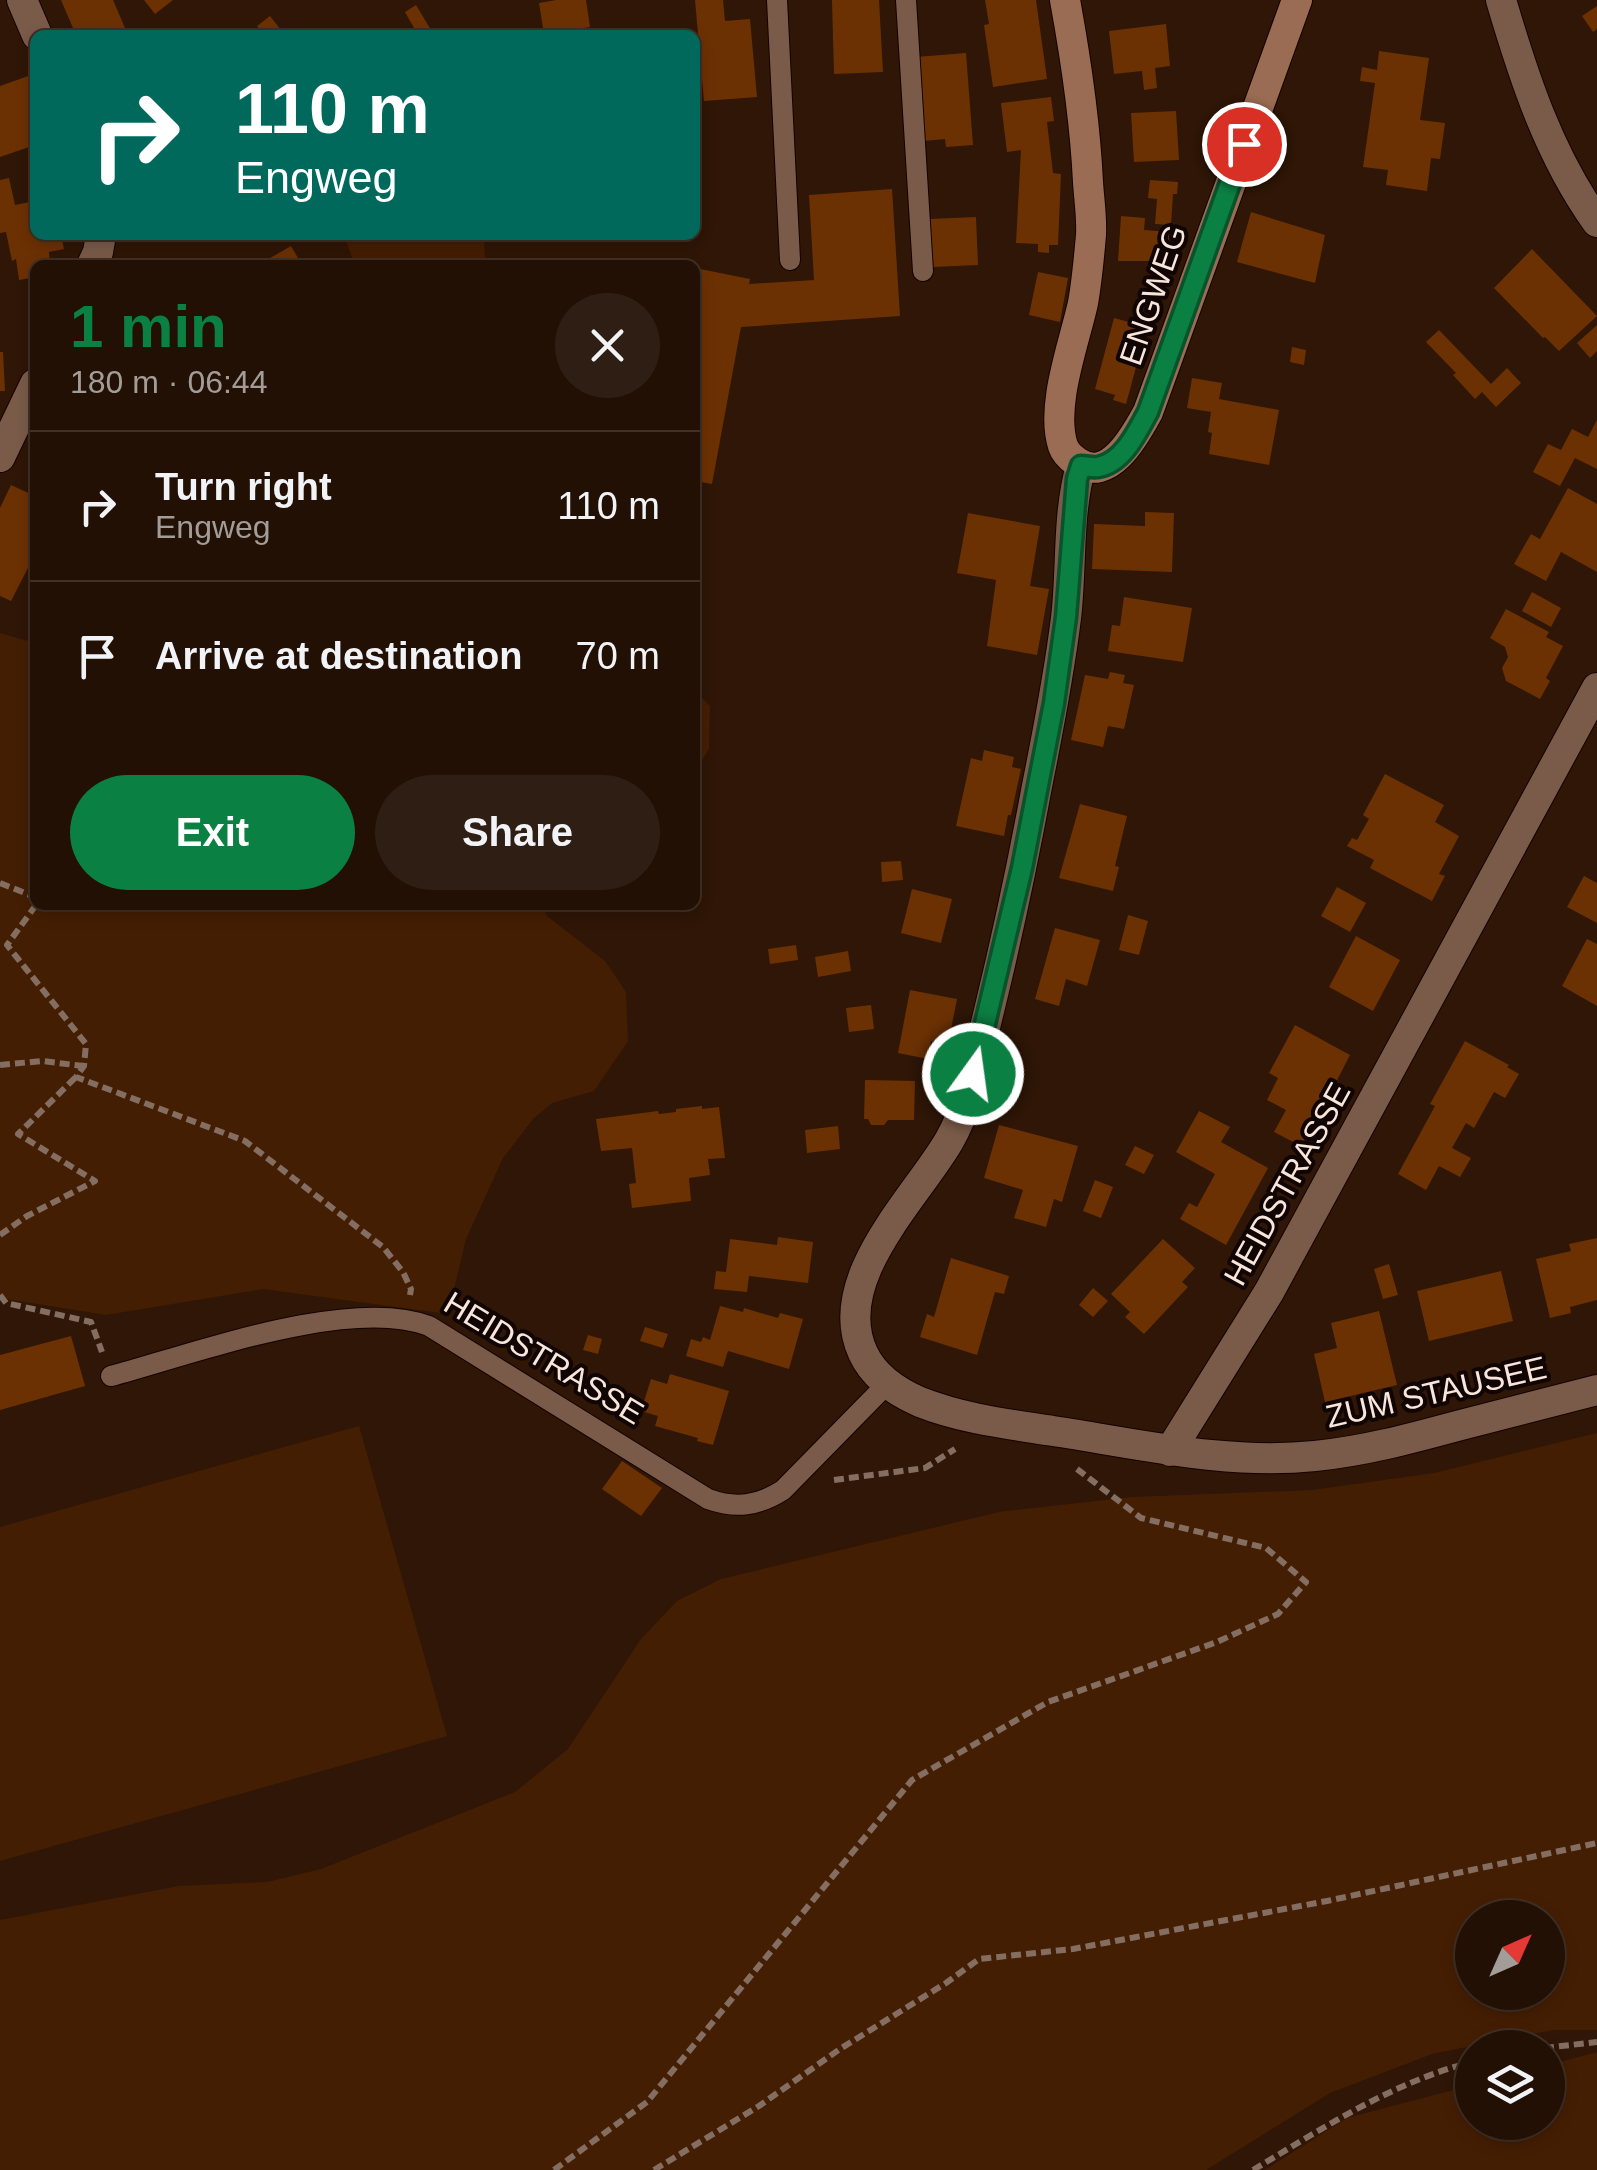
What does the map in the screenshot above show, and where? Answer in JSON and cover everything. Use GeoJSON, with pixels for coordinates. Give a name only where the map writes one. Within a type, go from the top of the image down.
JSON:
{"type":"FeatureCollection","features":[{"type":"Feature","properties":{"kind":"street"},"geometry":{"type":"LineString","coordinates":[[22,0],[35,30]]}},
{"type":"Feature","properties":{"kind":"street"},"geometry":{"type":"LineString","coordinates":[[1065,0],[1087,154],[1091,231],[1084,298],[1059,426],[1064,450],[1081,466],[1074,494],[1066,617],[1054,703],[1018,886],[966,1100],[950,1140],[864,1272],[856,1322],[862,1351],[872,1368],[887,1384],[916,1400],[959,1416],[1170,1452]]}},
{"type":"Feature","properties":{"kind":"street","name":"ENGWEG"},"geometry":{"type":"LineString","coordinates":[[1081,466],[1100,467],[1118,458],[1148,412],[1297,0]]}},
{"type":"Feature","properties":{"kind":"street"},"geometry":{"type":"LineString","coordinates":[[1501,0],[1545,130],[1574,188],[1597,222]]}},
{"type":"Feature","properties":{"kind":"street"},"geometry":{"type":"LineString","coordinates":[[0,457],[30,394]]}},
{"type":"Feature","properties":{"kind":"street","name":"HEIDSTRASSE"},"geometry":{"type":"LineString","coordinates":[[1170,1452],[1269,1292],[1597,688]]}},
{"type":"Feature","properties":{"kind":"street","name":"ZUM STAUSEE"},"geometry":{"type":"LineString","coordinates":[[1170,1452],[1268,1459],[1368,1449],[1597,1390]]}},
{"type":"Feature","properties":{"kind":"lane"},"geometry":{"type":"LineString","coordinates":[[777,0],[790,260]]}},
{"type":"Feature","properties":{"kind":"lane"},"geometry":{"type":"LineString","coordinates":[[906,0],[923,271]]}},
{"type":"Feature","properties":{"kind":"lane","name":"HEIDSTRASSE"},"geometry":{"type":"LineString","coordinates":[[111,1376],[248,1338],[334,1320],[409,1319],[429,1326],[708,1499],[737,1506],[768,1499],[783,1490],[887,1384]]}},
{"type":"Feature","properties":{"kind":"path"},"geometry":{"type":"LineString","coordinates":[[0,883],[30,895]]}},
{"type":"Feature","properties":{"kind":"path"},"geometry":{"type":"LineString","coordinates":[[0,1235],[94,1180],[18,1134],[76,1077],[84,1066],[86,1044],[7,945],[32,910]]}},
{"type":"Feature","properties":{"kind":"path"},"geometry":{"type":"LineString","coordinates":[[0,1066],[42,1061],[84,1066]]}},
{"type":"Feature","properties":{"kind":"path"},"geometry":{"type":"LineString","coordinates":[[76,1077],[245,1141],[383,1247],[411,1289],[409,1319]]}},
{"type":"Feature","properties":{"kind":"path"},"geometry":{"type":"LineString","coordinates":[[3,1299],[91,1322],[111,1376]]}},
{"type":"Feature","properties":{"kind":"path"},"geometry":{"type":"LineString","coordinates":[[783,1490],[925,1468],[960,1445],[1006,1424]]}},
{"type":"Feature","properties":{"kind":"path"},"geometry":{"type":"LineString","coordinates":[[554,2170],[647,2102],[912,1780],[1048,1702],[1216,1642],[1278,1614],[1306,1582],[1266,1548],[1141,1518],[1066,1460]]}},
{"type":"Feature","properties":{"kind":"path"},"geometry":{"type":"LineString","coordinates":[[654,2170],[760,2106],[979,1959],[1073,1949],[1327,1901],[1597,1843]]}},
{"type":"Feature","properties":{"kind":"path"},"geometry":{"type":"LineString","coordinates":[[1565,2046],[1597,2042]]}},
{"type":"Feature","properties":{"kind":"path"},"geometry":{"type":"LineString","coordinates":[[1254,2170],[1357,2107],[1455,2066]]}},
{"type":"Feature","properties":{"kind":"shaded area"},"geometry":{"type":"Polygon","coordinates":[[[346,240],[484,240],[485,260],[353,260],[346,240]]]}},
{"type":"Feature","properties":{"kind":"shaded area"},"geometry":{"type":"Polygon","coordinates":[[[0,633],[30,642],[30,910],[544,910],[605,961],[626,992],[628,1041],[594,1091],[552,1103],[533,1119],[503,1158],[466,1239],[448,1314],[263,1289],[106,1315],[0,1298],[0,633]]]}},
{"type":"Feature","properties":{"kind":"shaded area"},"geometry":{"type":"Polygon","coordinates":[[[700,696],[710,706],[709,749],[700,764],[700,696]]]}},
{"type":"Feature","properties":{"kind":"shaded area"},"geometry":{"type":"Polygon","coordinates":[[[359,1426],[447,1736],[0,1861],[0,1527],[359,1426]]]}},
{"type":"Feature","properties":{"kind":"shaded area"},"geometry":{"type":"Polygon","coordinates":[[[1597,1433],[1597,2030],[1455,2030],[1455,2049],[1432,2054],[1330,2093],[1206,2170],[0,2170],[0,1920],[179,1886],[267,1882],[321,1869],[515,1792],[568,1749],[641,1639],[677,1601],[721,1579],[999,1512],[1132,1497],[1312,1490],[1434,1473],[1597,1433]]]}},
{"type":"Feature","properties":{"kind":"shaded area"},"geometry":{"type":"Polygon","coordinates":[[[1597,2052],[1597,2170],[1265,2170],[1347,2118],[1455,2089],[1455,2140],[1565,2140],[1565,2060],[1597,2052]]]}},
{"type":"Feature","properties":{"kind":"building"},"geometry":{"type":"Polygon","coordinates":[[[61,0],[113,0],[126,30],[74,30],[61,0]]]}},
{"type":"Feature","properties":{"kind":"building"},"geometry":{"type":"Polygon","coordinates":[[[144,0],[173,0],[155,14],[144,0]]]}},
{"type":"Feature","properties":{"kind":"building"},"geometry":{"type":"Polygon","coordinates":[[[586,0],[590,27],[543,30],[539,3],[586,0]]]}},
{"type":"Feature","properties":{"kind":"building"},"geometry":{"type":"Polygon","coordinates":[[[695,0],[723,0],[725,21],[750,19],[757,97],[704,101],[695,0]]]}},
{"type":"Feature","properties":{"kind":"building"},"geometry":{"type":"Polygon","coordinates":[[[832,0],[879,0],[883,72],[834,74],[832,0]]]}},
{"type":"Feature","properties":{"kind":"building"},"geometry":{"type":"Polygon","coordinates":[[[985,0],[1036,0],[1047,79],[993,87],[984,25],[989,24],[985,0]]]}},
{"type":"Feature","properties":{"kind":"building"},"geometry":{"type":"Polygon","coordinates":[[[416,5],[431,30],[415,30],[405,12],[416,5]]]}},
{"type":"Feature","properties":{"kind":"building"},"geometry":{"type":"Polygon","coordinates":[[[1597,6],[1597,29],[1593,32],[1582,16],[1597,6]]]}},
{"type":"Feature","properties":{"kind":"building"},"geometry":{"type":"Polygon","coordinates":[[[270,16],[281,30],[260,30],[257,26],[270,16]]]}},
{"type":"Feature","properties":{"kind":"building"},"geometry":{"type":"Polygon","coordinates":[[[1166,24],[1170,66],[1155,68],[1157,88],[1144,90],[1142,71],[1114,74],[1109,31],[1166,24]]]}},
{"type":"Feature","properties":{"kind":"building"},"geometry":{"type":"Polygon","coordinates":[[[1379,51],[1429,58],[1420,120],[1445,123],[1440,159],[1431,158],[1427,191],[1386,185],[1388,170],[1363,167],[1375,83],[1360,81],[1362,67],[1377,70],[1379,51]]]}},
{"type":"Feature","properties":{"kind":"building"},"geometry":{"type":"Polygon","coordinates":[[[966,53],[973,145],[946,147],[945,139],[923,141],[916,57],[966,53]]]}},
{"type":"Feature","properties":{"kind":"building"},"geometry":{"type":"Polygon","coordinates":[[[30,75],[30,147],[0,157],[0,86],[30,75]]]}},
{"type":"Feature","properties":{"kind":"building"},"geometry":{"type":"Polygon","coordinates":[[[1051,97],[1054,121],[1047,122],[1053,173],[1061,174],[1058,245],[1049,245],[1049,253],[1038,252],[1038,244],[1016,243],[1021,150],[1007,152],[1001,103],[1051,97]]]}},
{"type":"Feature","properties":{"kind":"building"},"geometry":{"type":"Polygon","coordinates":[[[1176,111],[1179,160],[1134,162],[1131,113],[1176,111]]]}},
{"type":"Feature","properties":{"kind":"building"},"geometry":{"type":"Polygon","coordinates":[[[9,178],[15,205],[30,202],[30,240],[62,240],[64,249],[49,252],[50,260],[30,260],[30,278],[19,280],[6,232],[0,233],[0,180],[9,178]]]}},
{"type":"Feature","properties":{"kind":"building"},"geometry":{"type":"Polygon","coordinates":[[[1150,180],[1178,182],[1177,194],[1173,194],[1171,225],[1155,224],[1157,199],[1148,198],[1150,180]]]}},
{"type":"Feature","properties":{"kind":"building"},"geometry":{"type":"Polygon","coordinates":[[[892,189],[900,316],[741,327],[712,484],[700,482],[700,269],[750,279],[749,284],[814,280],[809,195],[892,189]]]}},
{"type":"Feature","properties":{"kind":"building"},"geometry":{"type":"Polygon","coordinates":[[[1251,212],[1325,235],[1315,283],[1237,262],[1251,212]]]}},
{"type":"Feature","properties":{"kind":"building"},"geometry":{"type":"Polygon","coordinates":[[[1121,216],[1145,218],[1144,230],[1170,232],[1168,261],[1118,261],[1121,216]]]}},
{"type":"Feature","properties":{"kind":"building"},"geometry":{"type":"Polygon","coordinates":[[[976,217],[978,265],[933,267],[930,219],[976,217]]]}},
{"type":"Feature","properties":{"kind":"building"},"geometry":{"type":"Polygon","coordinates":[[[291,246],[299,260],[267,260],[291,246]]]}},
{"type":"Feature","properties":{"kind":"building"},"geometry":{"type":"Polygon","coordinates":[[[1532,249],[1597,316],[1559,351],[1494,288],[1532,249]]]}},
{"type":"Feature","properties":{"kind":"building"},"geometry":{"type":"Polygon","coordinates":[[[1038,272],[1068,278],[1060,322],[1029,315],[1038,272]]]}},
{"type":"Feature","properties":{"kind":"building"},"geometry":{"type":"Polygon","coordinates":[[[1114,318],[1147,327],[1126,404],[1113,400],[1115,395],[1095,389],[1114,318]]]}},
{"type":"Feature","properties":{"kind":"building"},"geometry":{"type":"Polygon","coordinates":[[[1597,325],[1597,351],[1590,358],[1577,343],[1597,325]]]}},
{"type":"Feature","properties":{"kind":"building"},"geometry":{"type":"Polygon","coordinates":[[[1439,330],[1491,384],[1507,368],[1521,383],[1496,407],[1482,392],[1475,399],[1426,342],[1439,330]]]}},
{"type":"Feature","properties":{"kind":"building"},"geometry":{"type":"Polygon","coordinates":[[[1292,347],[1306,350],[1304,365],[1290,362],[1292,347]]]}},
{"type":"Feature","properties":{"kind":"building"},"geometry":{"type":"Polygon","coordinates":[[[3,352],[5,391],[0,391],[3,352]]]}},
{"type":"Feature","properties":{"kind":"building"},"geometry":{"type":"Polygon","coordinates":[[[1192,378],[1222,383],[1219,399],[1279,410],[1269,465],[1209,454],[1211,412],[1187,408],[1192,378]]]}},
{"type":"Feature","properties":{"kind":"building"},"geometry":{"type":"Polygon","coordinates":[[[1597,420],[1597,469],[1575,458],[1560,486],[1533,472],[1548,444],[1561,450],[1572,429],[1588,437],[1597,420]]]}},
{"type":"Feature","properties":{"kind":"building"},"geometry":{"type":"Polygon","coordinates":[[[11,485],[30,494],[30,564],[11,601],[0,596],[0,508],[11,485]]]}},
{"type":"Feature","properties":{"kind":"building"},"geometry":{"type":"Polygon","coordinates":[[[1568,488],[1597,504],[1597,572],[1561,552],[1546,581],[1514,564],[1531,534],[1540,539],[1568,488]]]}},
{"type":"Feature","properties":{"kind":"building"},"geometry":{"type":"Polygon","coordinates":[[[1145,512],[1174,513],[1172,572],[1092,569],[1094,524],[1145,526],[1145,512]]]}},
{"type":"Feature","properties":{"kind":"building"},"geometry":{"type":"Polygon","coordinates":[[[968,513],[1040,526],[1030,586],[1049,589],[1037,655],[987,646],[996,580],[957,573],[968,513]]]}},
{"type":"Feature","properties":{"kind":"building"},"geometry":{"type":"Polygon","coordinates":[[[1532,592],[1561,608],[1551,627],[1522,611],[1532,592]]]}},
{"type":"Feature","properties":{"kind":"building"},"geometry":{"type":"Polygon","coordinates":[[[1124,597],[1192,608],[1183,662],[1108,651],[1112,625],[1120,626],[1124,597]]]}},
{"type":"Feature","properties":{"kind":"building"},"geometry":{"type":"Polygon","coordinates":[[[1506,609],[1549,632],[1546,637],[1563,646],[1540,699],[1506,681],[1502,668],[1508,657],[1505,647],[1490,638],[1506,609]]]}},
{"type":"Feature","properties":{"kind":"building"},"geometry":{"type":"Polygon","coordinates":[[[1110,672],[1125,675],[1123,683],[1134,685],[1124,729],[1108,726],[1103,747],[1071,740],[1085,675],[1108,679],[1110,672]]]}},
{"type":"Feature","properties":{"kind":"building"},"geometry":{"type":"Polygon","coordinates":[[[984,750],[1014,757],[1012,767],[1021,769],[1004,836],[956,826],[971,758],[982,761],[984,750]]]}},
{"type":"Feature","properties":{"kind":"building"},"geometry":{"type":"Polygon","coordinates":[[[1385,774],[1444,805],[1435,822],[1459,836],[1439,874],[1445,876],[1432,901],[1370,868],[1374,860],[1347,846],[1352,838],[1357,840],[1369,819],[1363,815],[1385,774]]]}},
{"type":"Feature","properties":{"kind":"building"},"geometry":{"type":"Polygon","coordinates":[[[1080,804],[1127,816],[1113,891],[1059,878],[1080,804]]]}},
{"type":"Feature","properties":{"kind":"building"},"geometry":{"type":"Polygon","coordinates":[[[901,861],[903,880],[882,882],[881,862],[901,861]]]}},
{"type":"Feature","properties":{"kind":"building"},"geometry":{"type":"Polygon","coordinates":[[[1584,876],[1597,883],[1597,923],[1567,907],[1584,876]]]}},
{"type":"Feature","properties":{"kind":"building"},"geometry":{"type":"Polygon","coordinates":[[[1337,887],[1366,903],[1350,932],[1321,916],[1337,887]]]}},
{"type":"Feature","properties":{"kind":"building"},"geometry":{"type":"Polygon","coordinates":[[[912,889],[952,899],[941,943],[901,933],[912,889]]]}},
{"type":"Feature","properties":{"kind":"building"},"geometry":{"type":"Polygon","coordinates":[[[1128,915],[1148,921],[1139,955],[1119,950],[1128,915]]]}},
{"type":"Feature","properties":{"kind":"building"},"geometry":{"type":"Polygon","coordinates":[[[1055,928],[1100,940],[1087,986],[1066,979],[1059,1006],[1035,999],[1055,928]]]}},
{"type":"Feature","properties":{"kind":"building"},"geometry":{"type":"Polygon","coordinates":[[[1356,936],[1400,960],[1373,1011],[1329,987],[1356,936]]]}},
{"type":"Feature","properties":{"kind":"building"},"geometry":{"type":"Polygon","coordinates":[[[1587,939],[1597,944],[1597,1006],[1562,986],[1587,939]]]}},
{"type":"Feature","properties":{"kind":"building"},"geometry":{"type":"Polygon","coordinates":[[[796,945],[798,960],[770,964],[768,949],[796,945]]]}},
{"type":"Feature","properties":{"kind":"building"},"geometry":{"type":"Polygon","coordinates":[[[848,951],[851,971],[818,977],[815,957],[848,951]]]}},
{"type":"Feature","properties":{"kind":"building"},"geometry":{"type":"Polygon","coordinates":[[[910,990],[957,999],[948,1044],[931,1041],[928,1059],[898,1053],[910,990]]]}},
{"type":"Feature","properties":{"kind":"building"},"geometry":{"type":"Polygon","coordinates":[[[871,1005],[874,1029],[849,1032],[846,1008],[871,1005]]]}},
{"type":"Feature","properties":{"kind":"building"},"geometry":{"type":"Polygon","coordinates":[[[1295,1025],[1350,1055],[1333,1088],[1328,1085],[1301,1146],[1274,1132],[1286,1110],[1267,1100],[1278,1078],[1269,1073],[1295,1025]]]}},
{"type":"Feature","properties":{"kind":"building"},"geometry":{"type":"Polygon","coordinates":[[[1465,1041],[1519,1074],[1505,1098],[1494,1092],[1474,1128],[1466,1123],[1452,1148],[1471,1158],[1460,1177],[1439,1166],[1426,1190],[1398,1174],[1465,1041]]]}},
{"type":"Feature","properties":{"kind":"building"},"geometry":{"type":"Polygon","coordinates":[[[865,1080],[915,1081],[914,1120],[888,1120],[884,1125],[871,1125],[864,1119],[865,1080]]]}},
{"type":"Feature","properties":{"kind":"building"},"geometry":{"type":"Polygon","coordinates":[[[719,1107],[725,1158],[708,1159],[710,1175],[689,1178],[691,1201],[632,1208],[629,1184],[636,1183],[632,1148],[601,1151],[596,1119],[719,1107]]]}},
{"type":"Feature","properties":{"kind":"building"},"geometry":{"type":"Polygon","coordinates":[[[1199,1111],[1230,1127],[1221,1142],[1268,1168],[1226,1245],[1180,1219],[1189,1203],[1197,1207],[1215,1174],[1176,1152],[1199,1111]]]}},
{"type":"Feature","properties":{"kind":"building"},"geometry":{"type":"Polygon","coordinates":[[[999,1125],[1078,1146],[1062,1202],[1054,1199],[1046,1227],[1014,1218],[1023,1190],[984,1178],[999,1125]]]}},
{"type":"Feature","properties":{"kind":"building"},"geometry":{"type":"Polygon","coordinates":[[[838,1126],[840,1149],[807,1153],[805,1130],[838,1126]]]}},
{"type":"Feature","properties":{"kind":"building"},"geometry":{"type":"Polygon","coordinates":[[[1135,1146],[1154,1155],[1144,1174],[1125,1165],[1135,1146]]]}},
{"type":"Feature","properties":{"kind":"building"},"geometry":{"type":"Polygon","coordinates":[[[1095,1180],[1113,1187],[1101,1218],[1083,1211],[1095,1180]]]}},
{"type":"Feature","properties":{"kind":"building"},"geometry":{"type":"Polygon","coordinates":[[[778,1237],[813,1242],[808,1283],[749,1276],[747,1292],[714,1289],[716,1271],[726,1272],[730,1239],[777,1245],[778,1237]]]}},
{"type":"Feature","properties":{"kind":"building"},"geometry":{"type":"Polygon","coordinates":[[[1597,1238],[1597,1300],[1570,1307],[1571,1313],[1550,1318],[1536,1259],[1571,1251],[1569,1244],[1597,1238]]]}},
{"type":"Feature","properties":{"kind":"building"},"geometry":{"type":"Polygon","coordinates":[[[1163,1239],[1195,1268],[1182,1282],[1188,1287],[1144,1334],[1125,1317],[1130,1312],[1111,1294],[1163,1239]]]}},
{"type":"Feature","properties":{"kind":"building"},"geometry":{"type":"Polygon","coordinates":[[[951,1258],[1009,1276],[1004,1294],[995,1292],[977,1355],[920,1337],[927,1314],[934,1317],[951,1258]]]}},
{"type":"Feature","properties":{"kind":"building"},"geometry":{"type":"Polygon","coordinates":[[[1389,1264],[1398,1295],[1383,1299],[1374,1269],[1389,1264]]]}},
{"type":"Feature","properties":{"kind":"building"},"geometry":{"type":"Polygon","coordinates":[[[1501,1271],[1513,1321],[1429,1341],[1417,1291],[1501,1271]]]}},
{"type":"Feature","properties":{"kind":"building"},"geometry":{"type":"Polygon","coordinates":[[[1093,1288],[1108,1301],[1093,1317],[1079,1305],[1093,1288]]]}},
{"type":"Feature","properties":{"kind":"building"},"geometry":{"type":"Polygon","coordinates":[[[720,1306],[803,1319],[789,1369],[728,1351],[723,1367],[686,1356],[691,1339],[710,1340],[720,1306]]]}},
{"type":"Feature","properties":{"kind":"building"},"geometry":{"type":"Polygon","coordinates":[[[1379,1311],[1397,1385],[1325,1402],[1314,1354],[1337,1348],[1331,1323],[1379,1311]]]}},
{"type":"Feature","properties":{"kind":"building"},"geometry":{"type":"Polygon","coordinates":[[[645,1327],[668,1334],[663,1348],[640,1341],[645,1327]]]}},
{"type":"Feature","properties":{"kind":"building"},"geometry":{"type":"Polygon","coordinates":[[[588,1335],[602,1339],[598,1354],[583,1350],[588,1335]]]}},
{"type":"Feature","properties":{"kind":"building"},"geometry":{"type":"Polygon","coordinates":[[[71,1336],[85,1386],[0,1410],[0,1355],[71,1336]]]}},
{"type":"Feature","properties":{"kind":"building"},"geometry":{"type":"Polygon","coordinates":[[[670,1374],[729,1391],[713,1445],[655,1426],[658,1416],[641,1411],[651,1379],[667,1384],[670,1374]]]}},
{"type":"Feature","properties":{"kind":"building"},"geometry":{"type":"Polygon","coordinates":[[[622,1461],[662,1488],[641,1516],[602,1489],[622,1461]]]}},
{"type":"Feature","properties":{"kind":"route"},"geometry":{"type":"LineString","coordinates":[[973,1074],[1022,868],[1054,703],[1066,617],[1077,479],[1081,466],[1100,467],[1118,458],[1148,412],[1244,144]]}}]}
